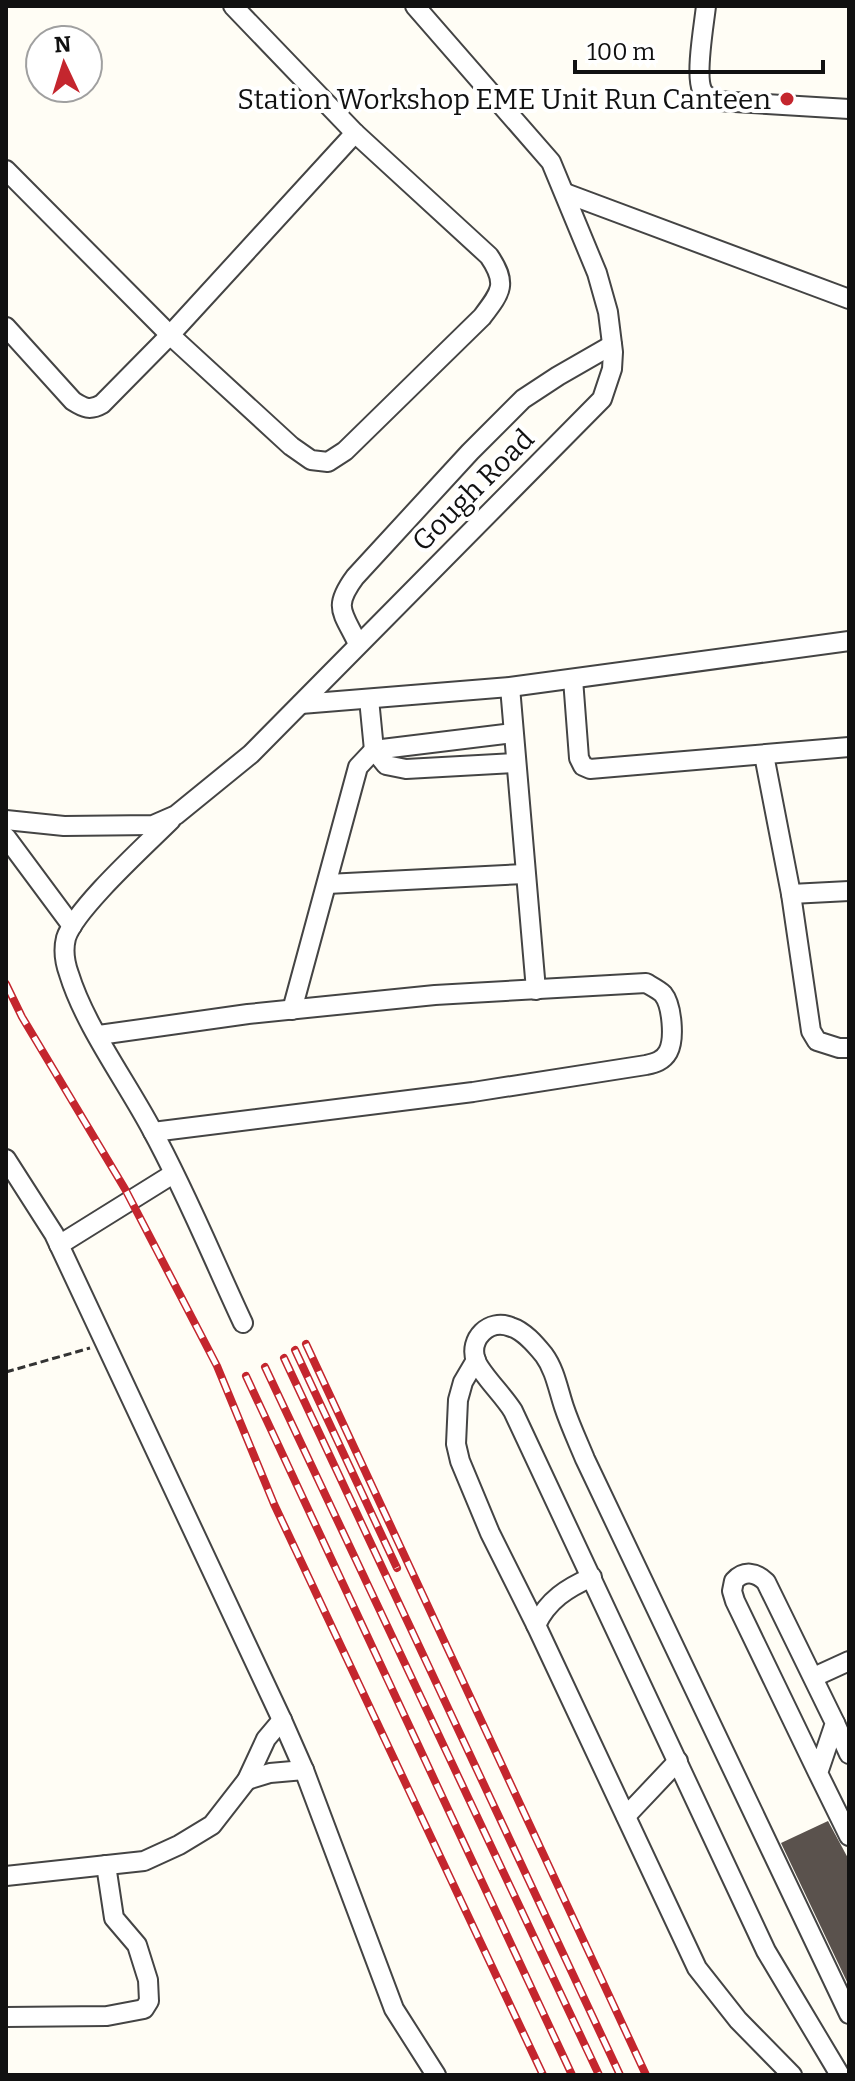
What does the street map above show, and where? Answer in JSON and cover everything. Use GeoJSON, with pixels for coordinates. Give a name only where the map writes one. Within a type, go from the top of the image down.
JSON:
{"type":"FeatureCollection","features":[{"type":"Feature","properties":{"kind":"street"},"geometry":{"type":"LineString","coordinates":[[6,170],[170,335],[291,446],[311,460],[328,462],[345,451],[482,317],[497,297],[502,284],[499,272],[489,256],[355,133],[233,6]]}},
{"type":"Feature","properties":{"kind":"street","name":"Gough Road"},"geometry":{"type":"LineString","coordinates":[[6,820],[64,826],[153,825],[176,815],[251,754],[602,399],[612,369],[608,312],[597,273],[551,162],[415,6]]}},
{"type":"Feature","properties":{"kind":"street"},"geometry":{"type":"LineString","coordinates":[[706,6],[700,60],[702,90],[706,96],[718,101],[849,109]]}},
{"type":"Feature","properties":{"kind":"street"},"geometry":{"type":"LineString","coordinates":[[6,327],[73,401],[86,409],[95,409],[170,335],[355,133]]}},
{"type":"Feature","properties":{"kind":"street"},"geometry":{"type":"LineString","coordinates":[[565,193],[849,299]]}},
{"type":"Feature","properties":{"kind":"street"},"geometry":{"type":"LineString","coordinates":[[358,644],[340,607],[342,594],[355,577],[523,399],[612,345]]}},
{"type":"Feature","properties":{"kind":"street"},"geometry":{"type":"LineString","coordinates":[[301,704],[510,687],[849,641]]}},
{"type":"Feature","properties":{"kind":"street"},"geometry":{"type":"LineString","coordinates":[[573,679],[579,758],[583,766],[601,769],[849,747]]}},
{"type":"Feature","properties":{"kind":"street"},"geometry":{"type":"LineString","coordinates":[[510,687],[536,990]]}},
{"type":"Feature","properties":{"kind":"street"},"geometry":{"type":"LineString","coordinates":[[369,699],[374,750],[386,765],[396,769],[515,763]]}},
{"type":"Feature","properties":{"kind":"street"},"geometry":{"type":"LineString","coordinates":[[292,1010],[358,767],[374,750],[513,733]]}},
{"type":"Feature","properties":{"kind":"street"},"geometry":{"type":"LineString","coordinates":[[764,755],[791,894],[811,1031],[817,1041],[849,1048]]}},
{"type":"Feature","properties":{"kind":"street"},"geometry":{"type":"LineString","coordinates":[[176,815],[72,926],[66,938],[64,954],[69,976],[153,1132],[243,1323]]}},
{"type":"Feature","properties":{"kind":"street"},"geometry":{"type":"LineString","coordinates":[[6,837],[72,926]]}},
{"type":"Feature","properties":{"kind":"street"},"geometry":{"type":"LineString","coordinates":[[327,884],[525,874]]}},
{"type":"Feature","properties":{"kind":"street"},"geometry":{"type":"LineString","coordinates":[[791,894],[849,891]]}},
{"type":"Feature","properties":{"kind":"street"},"geometry":{"type":"LineString","coordinates":[[99,1035],[435,995],[646,983],[663,995],[668,1006],[671,1029],[667,1054],[658,1062],[646,1065],[473,1092],[153,1132]]}},
{"type":"Feature","properties":{"kind":"street"},"geometry":{"type":"LineString","coordinates":[[6,1159],[59,1245],[282,1720],[304,1770],[394,2009],[436,2075]]}},
{"type":"Feature","properties":{"kind":"street"},"geometry":{"type":"LineString","coordinates":[[59,1245],[173,1174]]}},
{"type":"Feature","properties":{"kind":"street"},"geometry":{"type":"LineString","coordinates":[[840,2075],[766,1951],[513,1411],[476,1360],[476,1338],[482,1331],[505,1325],[520,1331],[530,1339],[552,1369],[585,1459],[849,2014]]}},
{"type":"Feature","properties":{"kind":"street"},"geometry":{"type":"LineString","coordinates":[[476,1360],[463,1382],[455,1420],[458,1453],[490,1533],[703,1979],[792,2075]]}},
{"type":"Feature","properties":{"kind":"street"},"geometry":{"type":"LineString","coordinates":[[849,1754],[766,1582],[756,1574],[738,1577],[732,1585],[735,1601],[849,1836]]}},
{"type":"Feature","properties":{"kind":"street"},"geometry":{"type":"LineString","coordinates":[[536,1625],[549,1604],[561,1593],[592,1577]]}},
{"type":"Feature","properties":{"kind":"street"},"geometry":{"type":"LineString","coordinates":[[814,1677],[849,1661]]}},
{"type":"Feature","properties":{"kind":"street"},"geometry":{"type":"LineString","coordinates":[[6,1876],[144,1861],[190,1838],[212,1825],[247,1780],[266,1739],[282,1720]]}},
{"type":"Feature","properties":{"kind":"street"},"geometry":{"type":"LineString","coordinates":[[818,1773],[835,1723]]}},
{"type":"Feature","properties":{"kind":"street"},"geometry":{"type":"LineString","coordinates":[[626,1816],[678,1761]]}},
{"type":"Feature","properties":{"kind":"street"},"geometry":{"type":"LineString","coordinates":[[247,1780],[270,1773],[304,1770]]}},
{"type":"Feature","properties":{"kind":"street"},"geometry":{"type":"LineString","coordinates":[[6,2017],[107,2016],[144,2009],[149,2001],[148,1980],[137,1945],[114,1918],[106,1865]]}},
{"type":"Feature","properties":{"kind":"path"},"geometry":{"type":"LineString","coordinates":[[6,1372],[105,1344]]}},
{"type":"Feature","properties":{"kind":"building"},"geometry":{"type":"Polygon","coordinates":[[[828,1821],[849,1860],[849,1986],[781,1843],[828,1821]]]}},
{"type":"Feature","properties":{"kind":"railway"},"geometry":{"type":"LineString","coordinates":[[6,984],[22,1017],[125,1189],[217,1366],[274,1504],[543,2075]]}},
{"type":"Feature","properties":{"kind":"railway"},"geometry":{"type":"LineString","coordinates":[[306,1344],[646,2075]]}},
{"type":"Feature","properties":{"kind":"railway"},"geometry":{"type":"LineString","coordinates":[[295,1350],[397,1568]]}},
{"type":"Feature","properties":{"kind":"railway"},"geometry":{"type":"LineString","coordinates":[[284,1358],[620,2075]]}},
{"type":"Feature","properties":{"kind":"railway"},"geometry":{"type":"LineString","coordinates":[[265,1367],[599,2075]]}},
{"type":"Feature","properties":{"kind":"railway"},"geometry":{"type":"LineString","coordinates":[[246,1376],[572,2075]]}},
{"type":"Feature","properties":{"kind":"place","name":"Station Workshop EME Unit Run Canteen"},"geometry":{"type":"Point","coordinates":[787,99]}}]}
